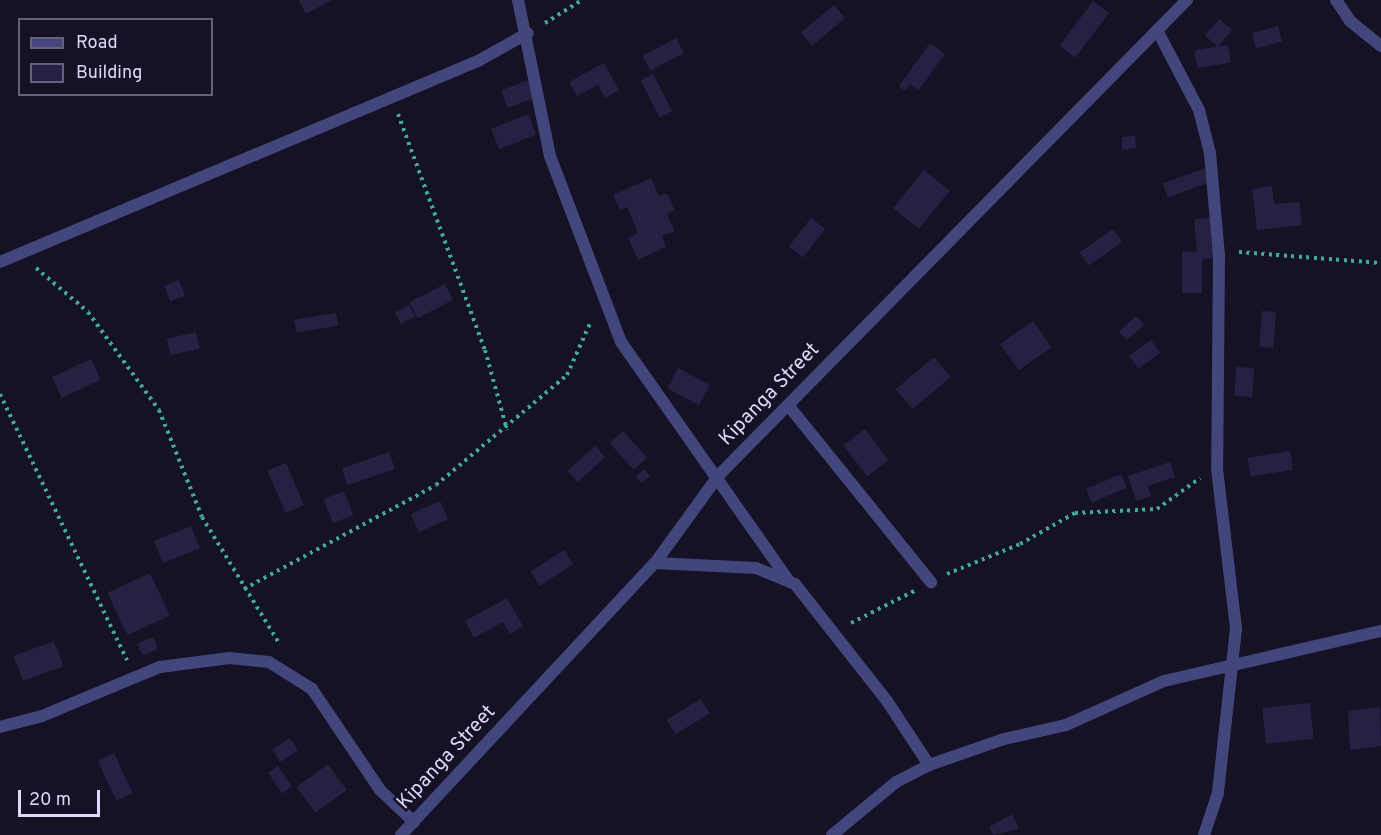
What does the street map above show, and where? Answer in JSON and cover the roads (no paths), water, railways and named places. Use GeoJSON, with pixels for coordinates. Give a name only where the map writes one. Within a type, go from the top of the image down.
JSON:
{"type":"FeatureCollection","features":[{"type":"Feature","properties":{"kind":"street"},"geometry":{"type":"LineString","coordinates":[[518,0],[528,33],[550,156],[602,292],[633,365],[719,475],[788,580],[834,632],[929,765]]}},
{"type":"Feature","properties":{"kind":"street","name":"Kipanga Street"},"geometry":{"type":"LineString","coordinates":[[401,835],[655,564],[719,475],[1186,0]]}},
{"type":"Feature","properties":{"kind":"street"},"geometry":{"type":"LineString","coordinates":[[1336,0],[1350,21],[1381,46]]}},
{"type":"Feature","properties":{"kind":"street"},"geometry":{"type":"LineString","coordinates":[[1157,30],[1199,110],[1210,153],[1218,246],[1218,469],[1236,629],[1234,664],[1218,793],[1204,835]]}},
{"type":"Feature","properties":{"kind":"street"},"geometry":{"type":"LineString","coordinates":[[0,262],[385,101],[528,33]]}},
{"type":"Feature","properties":{"kind":"street"},"geometry":{"type":"LineString","coordinates":[[788,405],[931,582]]}},
{"type":"Feature","properties":{"kind":"street"},"geometry":{"type":"LineString","coordinates":[[655,564],[756,568],[788,580]]}},
{"type":"Feature","properties":{"kind":"street"},"geometry":{"type":"LineString","coordinates":[[832,835],[896,782],[929,765],[1005,739],[1066,725],[1164,681],[1381,631]]}},
{"type":"Feature","properties":{"kind":"street"},"geometry":{"type":"LineString","coordinates":[[0,727],[160,667],[229,658],[269,662],[291,671],[312,689],[380,789],[414,822]]}}]}
